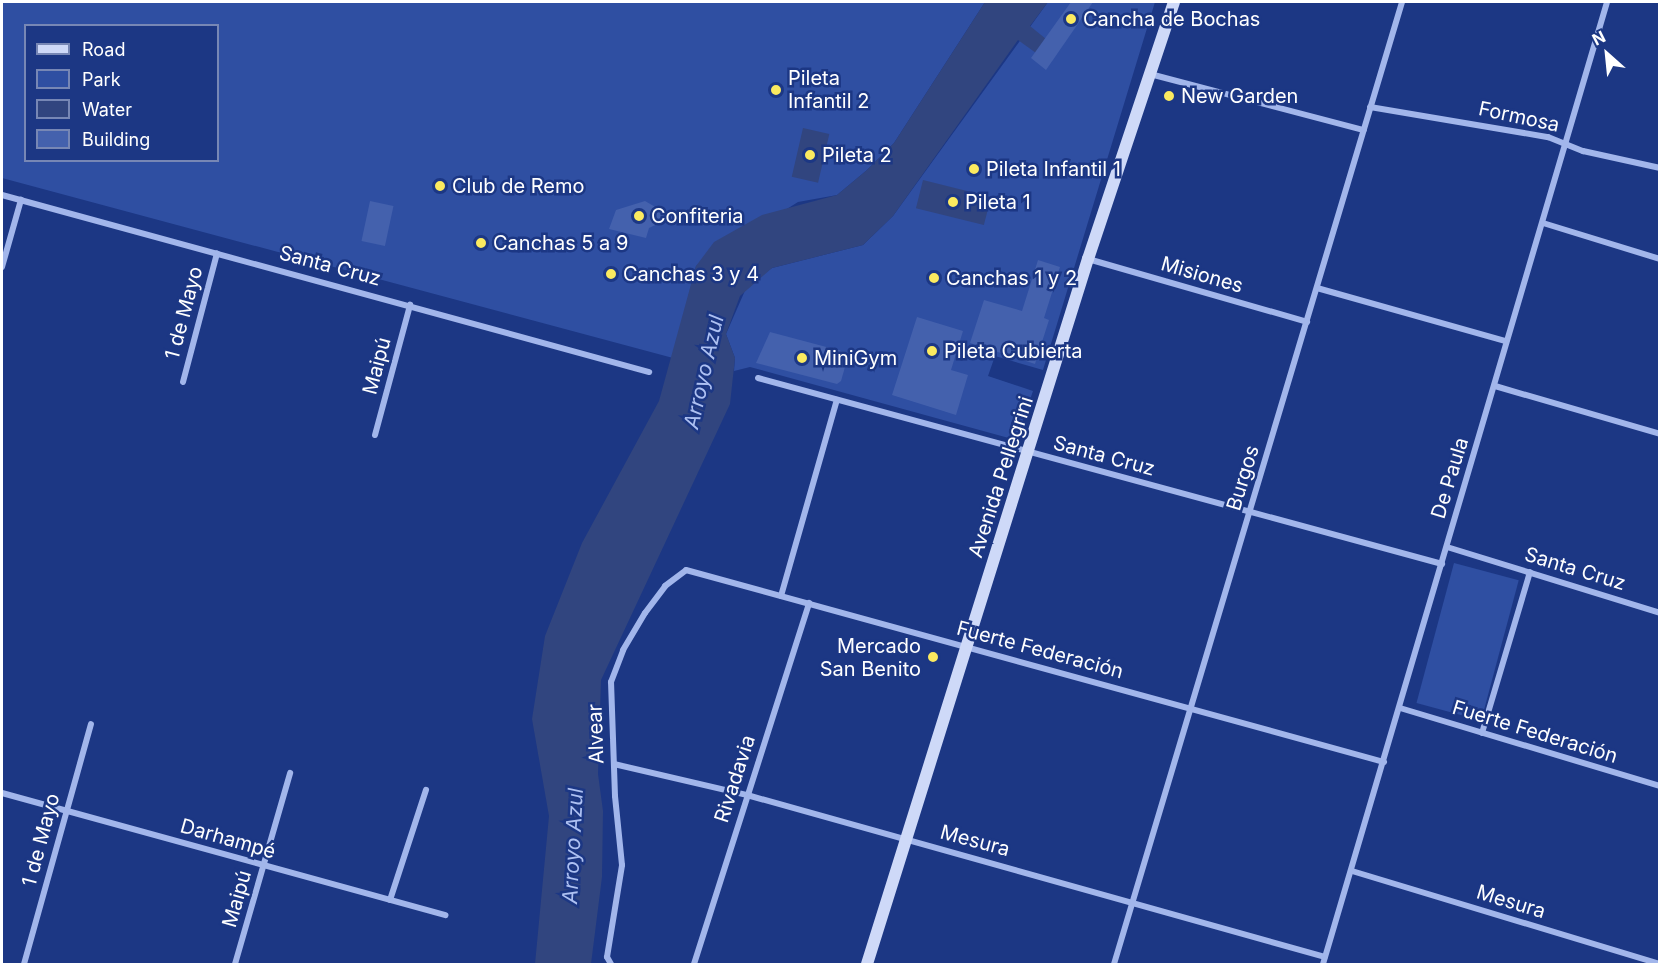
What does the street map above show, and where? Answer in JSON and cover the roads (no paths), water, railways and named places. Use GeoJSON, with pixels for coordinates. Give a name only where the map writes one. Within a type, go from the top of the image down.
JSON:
{"type":"FeatureCollection","features":[{"type":"Feature","properties":{"kind":"main road","name":"Avenida Pellegrini"},"geometry":{"type":"LineString","coordinates":[[867,964],[1088,259],[1174,2]]}},
{"type":"Feature","properties":{"kind":"street","name":"Burgos"},"geometry":{"type":"LineString","coordinates":[[1114,964],[1402,2]]}},
{"type":"Feature","properties":{"kind":"street","name":"De Paula"},"geometry":{"type":"LineString","coordinates":[[1324,961],[1607,2]]}},
{"type":"Feature","properties":{"kind":"street"},"geometry":{"type":"LineString","coordinates":[[1150,74],[1364,130]]}},
{"type":"Feature","properties":{"kind":"street","name":"Formosa"},"geometry":{"type":"LineString","coordinates":[[1370,107],[1548,137],[1659,168]]}},
{"type":"Feature","properties":{"kind":"street","name":"Santa Cruz"},"geometry":{"type":"LineString","coordinates":[[2,195],[649,372]]}},
{"type":"Feature","properties":{"kind":"street"},"geometry":{"type":"LineString","coordinates":[[2,267],[21,200]]}},
{"type":"Feature","properties":{"kind":"street"},"geometry":{"type":"LineString","coordinates":[[1543,223],[1659,259]]}},
{"type":"Feature","properties":{"kind":"street","name":"1 de Mayo"},"geometry":{"type":"LineString","coordinates":[[183,382],[217,253]]}},
{"type":"Feature","properties":{"kind":"street","name":"Misiones"},"geometry":{"type":"LineString","coordinates":[[1088,259],[1306,322]]}},
{"type":"Feature","properties":{"kind":"street"},"geometry":{"type":"LineString","coordinates":[[1317,288],[1506,340]]}},
{"type":"Feature","properties":{"kind":"street","name":"Maipú"},"geometry":{"type":"LineString","coordinates":[[375,435],[410,305]]}},
{"type":"Feature","properties":{"kind":"street","name":"Santa Cruz"},"geometry":{"type":"LineString","coordinates":[[758,378],[1442,564]]}},
{"type":"Feature","properties":{"kind":"street"},"geometry":{"type":"LineString","coordinates":[[1495,386],[1659,434]]}},
{"type":"Feature","properties":{"kind":"street"},"geometry":{"type":"LineString","coordinates":[[781,596],[837,400]]}},
{"type":"Feature","properties":{"kind":"street","name":"Santa Cruz"},"geometry":{"type":"LineString","coordinates":[[1447,547],[1659,613]]}},
{"type":"Feature","properties":{"kind":"street","name":"Fuerte Federación"},"geometry":{"type":"LineString","coordinates":[[686,570],[1384,762]]}},
{"type":"Feature","properties":{"kind":"street","name":"Alvear"},"geometry":{"type":"LineString","coordinates":[[611,964],[607,957],[622,865],[614,764],[611,682],[614,668],[658,595],[686,570]]}},
{"type":"Feature","properties":{"kind":"street"},"geometry":{"type":"LineString","coordinates":[[1482,733],[1530,572]]}},
{"type":"Feature","properties":{"kind":"street","name":"Rivadavia"},"geometry":{"type":"LineString","coordinates":[[694,964],[809,603]]}},
{"type":"Feature","properties":{"kind":"street","name":"Fuerte Federación"},"geometry":{"type":"LineString","coordinates":[[1400,708],[1659,786]]}},
{"type":"Feature","properties":{"kind":"street","name":"1 de Mayo"},"geometry":{"type":"LineString","coordinates":[[24,964],[91,724]]}},
{"type":"Feature","properties":{"kind":"street","name":"Mesura"},"geometry":{"type":"LineString","coordinates":[[614,764],[747,795],[906,839],[1132,902],[1324,961]]}},
{"type":"Feature","properties":{"kind":"street","name":"Maipú"},"geometry":{"type":"LineString","coordinates":[[235,964],[290,773]]}},
{"type":"Feature","properties":{"kind":"street"},"geometry":{"type":"LineString","coordinates":[[390,900],[426,790]]}},
{"type":"Feature","properties":{"kind":"street","name":"Darhampé"},"geometry":{"type":"LineString","coordinates":[[2,793],[67,809],[263,867],[446,915]]}},
{"type":"Feature","properties":{"kind":"street","name":"Mesura"},"geometry":{"type":"LineString","coordinates":[[1352,871],[1659,964]]}},
{"type":"Feature","properties":{"kind":"water","name":"Arroyo Azul"},"geometry":{"type":"Polygon","coordinates":[[[985,2],[1048,2],[1030,26],[1046,39],[1036,53],[1018,40],[893,216],[863,245],[772,268],[740,296],[726,334],[735,358],[730,404],[601,680],[598,774],[603,811],[602,877],[591,964],[535,964],[549,816],[532,719],[545,636],[582,543],[659,401],[696,266],[714,242],[762,215],[837,195],[867,170],[894,143],[985,2]]]}},
{"type":"Feature","properties":{"kind":"water","name":"Pileta 2"},"geometry":{"type":"Polygon","coordinates":[[[803,128],[829,134],[818,183],[792,177],[803,128]]]}},
{"type":"Feature","properties":{"kind":"water","name":"Pileta 1"},"geometry":{"type":"Polygon","coordinates":[[[923,180],[991,197],[984,225],[916,208],[923,180]]]}},
{"type":"Feature","properties":{"kind":"place","name":"Cancha de Bochas"},"geometry":{"type":"Point","coordinates":[1071,19]}},
{"type":"Feature","properties":{"kind":"place","name":"Pileta Infantil 2"},"geometry":{"type":"Point","coordinates":[776,90]}},
{"type":"Feature","properties":{"kind":"place","name":"New Garden"},"geometry":{"type":"Point","coordinates":[1169,96]}},
{"type":"Feature","properties":{"kind":"place","name":"Pileta 2"},"geometry":{"type":"Point","coordinates":[810,155]}},
{"type":"Feature","properties":{"kind":"place","name":"Pileta Infantil 1"},"geometry":{"type":"Point","coordinates":[974,169]}},
{"type":"Feature","properties":{"kind":"place","name":"Club de Remo"},"geometry":{"type":"Point","coordinates":[440,186]}},
{"type":"Feature","properties":{"kind":"place","name":"Pileta 1"},"geometry":{"type":"Point","coordinates":[953,202]}},
{"type":"Feature","properties":{"kind":"place","name":"Confiteria"},"geometry":{"type":"Point","coordinates":[639,216]}},
{"type":"Feature","properties":{"kind":"place","name":"Canchas 5 a 9"},"geometry":{"type":"Point","coordinates":[481,243]}},
{"type":"Feature","properties":{"kind":"place","name":"Canchas 3 y 4"},"geometry":{"type":"Point","coordinates":[611,274]}},
{"type":"Feature","properties":{"kind":"place","name":"Canchas 1 y 2"},"geometry":{"type":"Point","coordinates":[934,278]}},
{"type":"Feature","properties":{"kind":"place","name":"Pileta Cubierta"},"geometry":{"type":"Point","coordinates":[932,351]}},
{"type":"Feature","properties":{"kind":"place","name":"MiniGym"},"geometry":{"type":"Point","coordinates":[802,358]}},
{"type":"Feature","properties":{"kind":"place","name":"Mercado San Benito"},"geometry":{"type":"Point","coordinates":[933,657]}}]}
